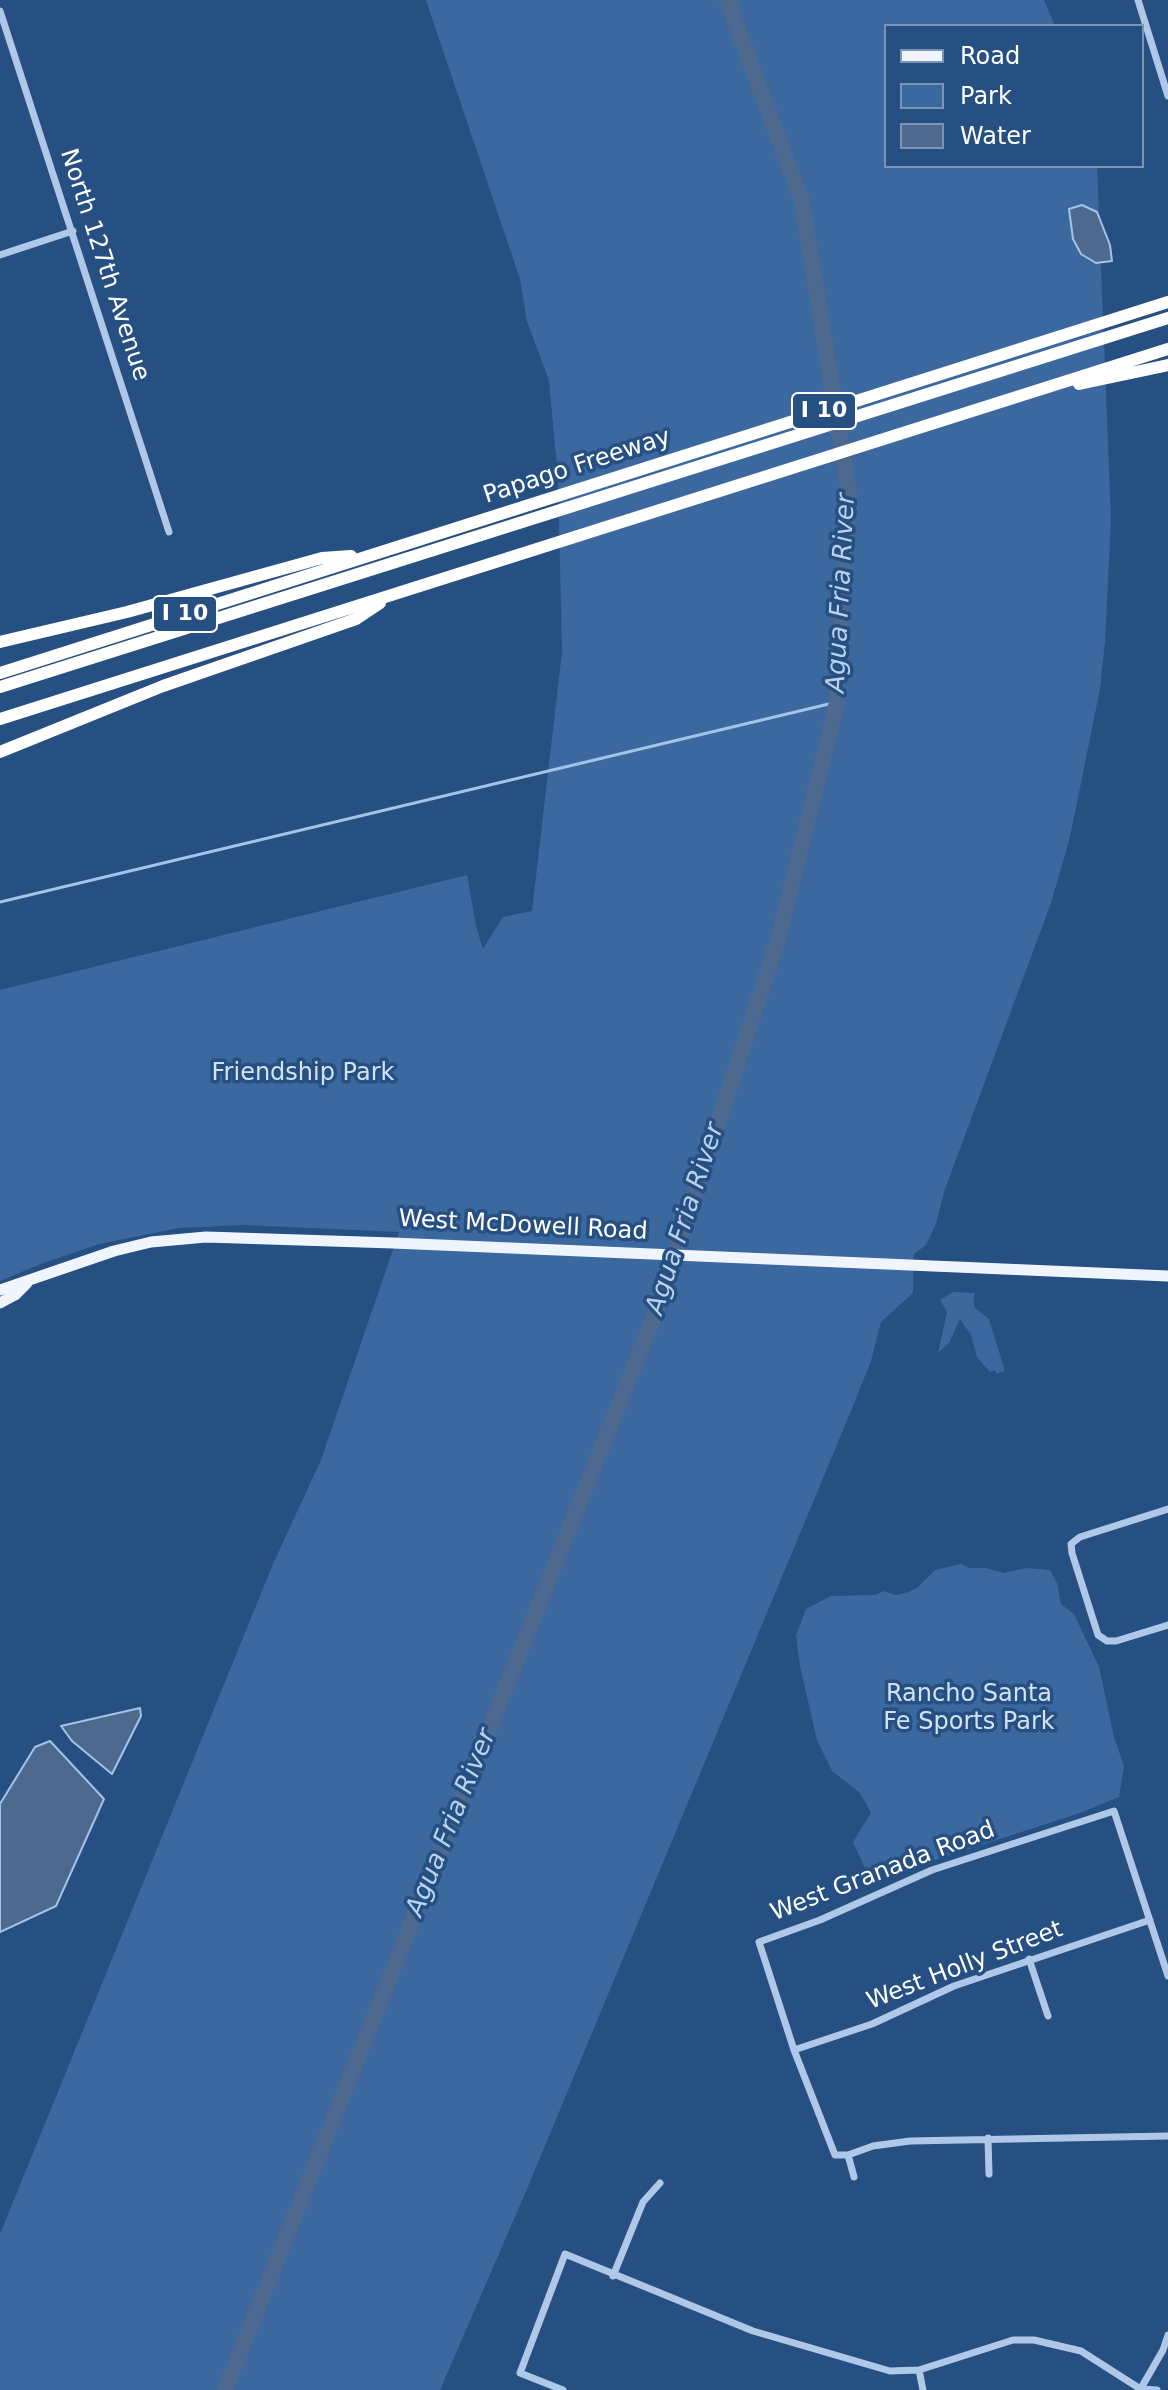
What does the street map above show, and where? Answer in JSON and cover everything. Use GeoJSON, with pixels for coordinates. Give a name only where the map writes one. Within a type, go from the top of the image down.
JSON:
{"type":"FeatureCollection","features":[{"type":"Feature","properties":{"kind":"highway"},"geometry":{"type":"LineString","coordinates":[[1132,314],[1168,293]]}},
{"type":"Feature","properties":{"kind":"highway","name":"Papago Freeway"},"geometry":{"type":"LineString","coordinates":[[0,673],[370,555],[518,516],[1168,302]]}},
{"type":"Feature","properties":{"kind":"highway"},"geometry":{"type":"LineString","coordinates":[[0,687],[518,516],[1168,318]]}},
{"type":"Feature","properties":{"kind":"highway","name":"I 10"},"geometry":{"type":"LineString","coordinates":[[0,719],[1010,399],[1134,366],[1168,349]]}},
{"type":"Feature","properties":{"kind":"highway"},"geometry":{"type":"LineString","coordinates":[[1134,366],[1168,365]]}},
{"type":"Feature","properties":{"kind":"highway"},"geometry":{"type":"LineString","coordinates":[[0,642],[127,612],[322,558],[370,555]]}},
{"type":"Feature","properties":{"kind":"highway"},"geometry":{"type":"LineString","coordinates":[[0,752],[163,686],[356,619],[395,594]]}},
{"type":"Feature","properties":{"kind":"main road","name":"West McDowell Road"},"geometry":{"type":"LineString","coordinates":[[0,1290],[94,1256],[179,1238],[393,1243],[1168,1276]]}},
{"type":"Feature","properties":{"kind":"main road","name":"West McDowell Road"},"geometry":{"type":"LineString","coordinates":[[0,1303],[15,1295],[28,1282]]}},
{"type":"Feature","properties":{"kind":"street"},"geometry":{"type":"LineString","coordinates":[[1138,0],[1168,96]]}},
{"type":"Feature","properties":{"kind":"street","name":"North 127th Avenue"},"geometry":{"type":"LineString","coordinates":[[0,11],[169,532]]}},
{"type":"Feature","properties":{"kind":"street"},"geometry":{"type":"LineString","coordinates":[[0,255],[73,231]]}},
{"type":"Feature","properties":{"kind":"street"},"geometry":{"type":"LineString","coordinates":[[1168,1509],[1080,1537],[1071,1544],[1098,1635],[1107,1641],[1116,1641],[1168,1625]]}},
{"type":"Feature","properties":{"kind":"street","name":"West Granada Road"},"geometry":{"type":"LineString","coordinates":[[794,2050],[759,1942],[820,1920],[932,1870],[1114,1811],[1150,1920]]}},
{"type":"Feature","properties":{"kind":"street"},"geometry":{"type":"LineString","coordinates":[[1150,1920],[1168,1976]]}},
{"type":"Feature","properties":{"kind":"street","name":"West Holly Street"},"geometry":{"type":"LineString","coordinates":[[794,2050],[872,2024],[954,1986],[1150,1920]]}},
{"type":"Feature","properties":{"kind":"street"},"geometry":{"type":"LineString","coordinates":[[1029,1959],[1048,2016]]}},
{"type":"Feature","properties":{"kind":"street"},"geometry":{"type":"LineString","coordinates":[[794,2050],[835,2155],[910,2141],[1168,2136]]}},
{"type":"Feature","properties":{"kind":"street"},"geometry":{"type":"LineString","coordinates":[[988,2138],[989,2174]]}},
{"type":"Feature","properties":{"kind":"street"},"geometry":{"type":"LineString","coordinates":[[848,2155],[854,2177]]}},
{"type":"Feature","properties":{"kind":"street"},"geometry":{"type":"LineString","coordinates":[[613,2276],[643,2202],[660,2183]]}},
{"type":"Feature","properties":{"kind":"street"},"geometry":{"type":"LineString","coordinates":[[563,2390],[520,2373],[565,2254],[753,2331],[890,2371],[919,2370],[1013,2340],[1034,2340],[1081,2351],[1141,2390],[1157,2390]]}},
{"type":"Feature","properties":{"kind":"street"},"geometry":{"type":"LineString","coordinates":[[1141,2390],[1168,2335]]}},
{"type":"Feature","properties":{"kind":"street"},"geometry":{"type":"LineString","coordinates":[[919,2370],[923,2390]]}},
{"type":"Feature","properties":{"kind":"green space","name":"Friendship Park"},"geometry":{"type":"Polygon","coordinates":[[[426,0],[1044,0],[1054,24],[884,24],[884,168],[1097,168],[1111,520],[1100,689],[1070,837],[1051,903],[944,1192],[936,1224],[926,1245],[914,1254],[913,1293],[881,1322],[871,1361],[853,1406],[527,2189],[440,2390],[0,2390],[0,2234],[273,1564],[321,1460],[399,1232],[243,1225],[179,1228],[99,1244],[0,1281],[0,990],[467,875],[483,949],[503,917],[532,911],[562,652],[558,478],[549,381],[527,321],[520,279],[426,0]]]}},
{"type":"Feature","properties":{"kind":"green space"},"geometry":{"type":"Polygon","coordinates":[[[953,1292],[974,1293],[974,1307],[989,1319],[1005,1371],[990,1372],[977,1357],[971,1335],[960,1319],[949,1343],[938,1353],[947,1312],[940,1300],[953,1292]]]}},
{"type":"Feature","properties":{"kind":"green space","name":"Rancho Santa Fe Sports Park"},"geometry":{"type":"Polygon","coordinates":[[[961,1564],[1004,1573],[1026,1568],[1050,1570],[1057,1583],[1061,1604],[1074,1614],[1099,1667],[1114,1737],[1124,1766],[1119,1797],[1080,1813],[932,1861],[896,1877],[877,1881],[864,1866],[853,1842],[871,1813],[860,1793],[832,1771],[817,1740],[796,1635],[806,1609],[831,1596],[875,1595],[884,1591],[896,1595],[906,1593],[917,1588],[935,1570],[961,1564]]]}},
{"type":"Feature","properties":{"kind":"water"},"geometry":{"type":"Polygon","coordinates":[[[1082,205],[1097,212],[1110,245],[1112,261],[1096,263],[1081,254],[1073,239],[1069,209],[1082,205]]]}},
{"type":"Feature","properties":{"kind":"water"},"geometry":{"type":"Polygon","coordinates":[[[140,1708],[141,1716],[112,1774],[72,1741],[61,1726],[140,1708]]]}},
{"type":"Feature","properties":{"kind":"water"},"geometry":{"type":"Polygon","coordinates":[[[50,1741],[104,1799],[56,1906],[0,1932],[0,1804],[35,1747],[50,1741]]]}},
{"type":"Feature","properties":{"kind":"waterway","name":"Agua Fria River"},"geometry":{"type":"LineString","coordinates":[[225,2390],[653,1319],[776,946],[837,702],[849,493],[802,202],[727,0]]}},
{"type":"Feature","properties":{"kind":"waterway"},"geometry":{"type":"LineString","coordinates":[[0,902],[837,702]]}}]}
